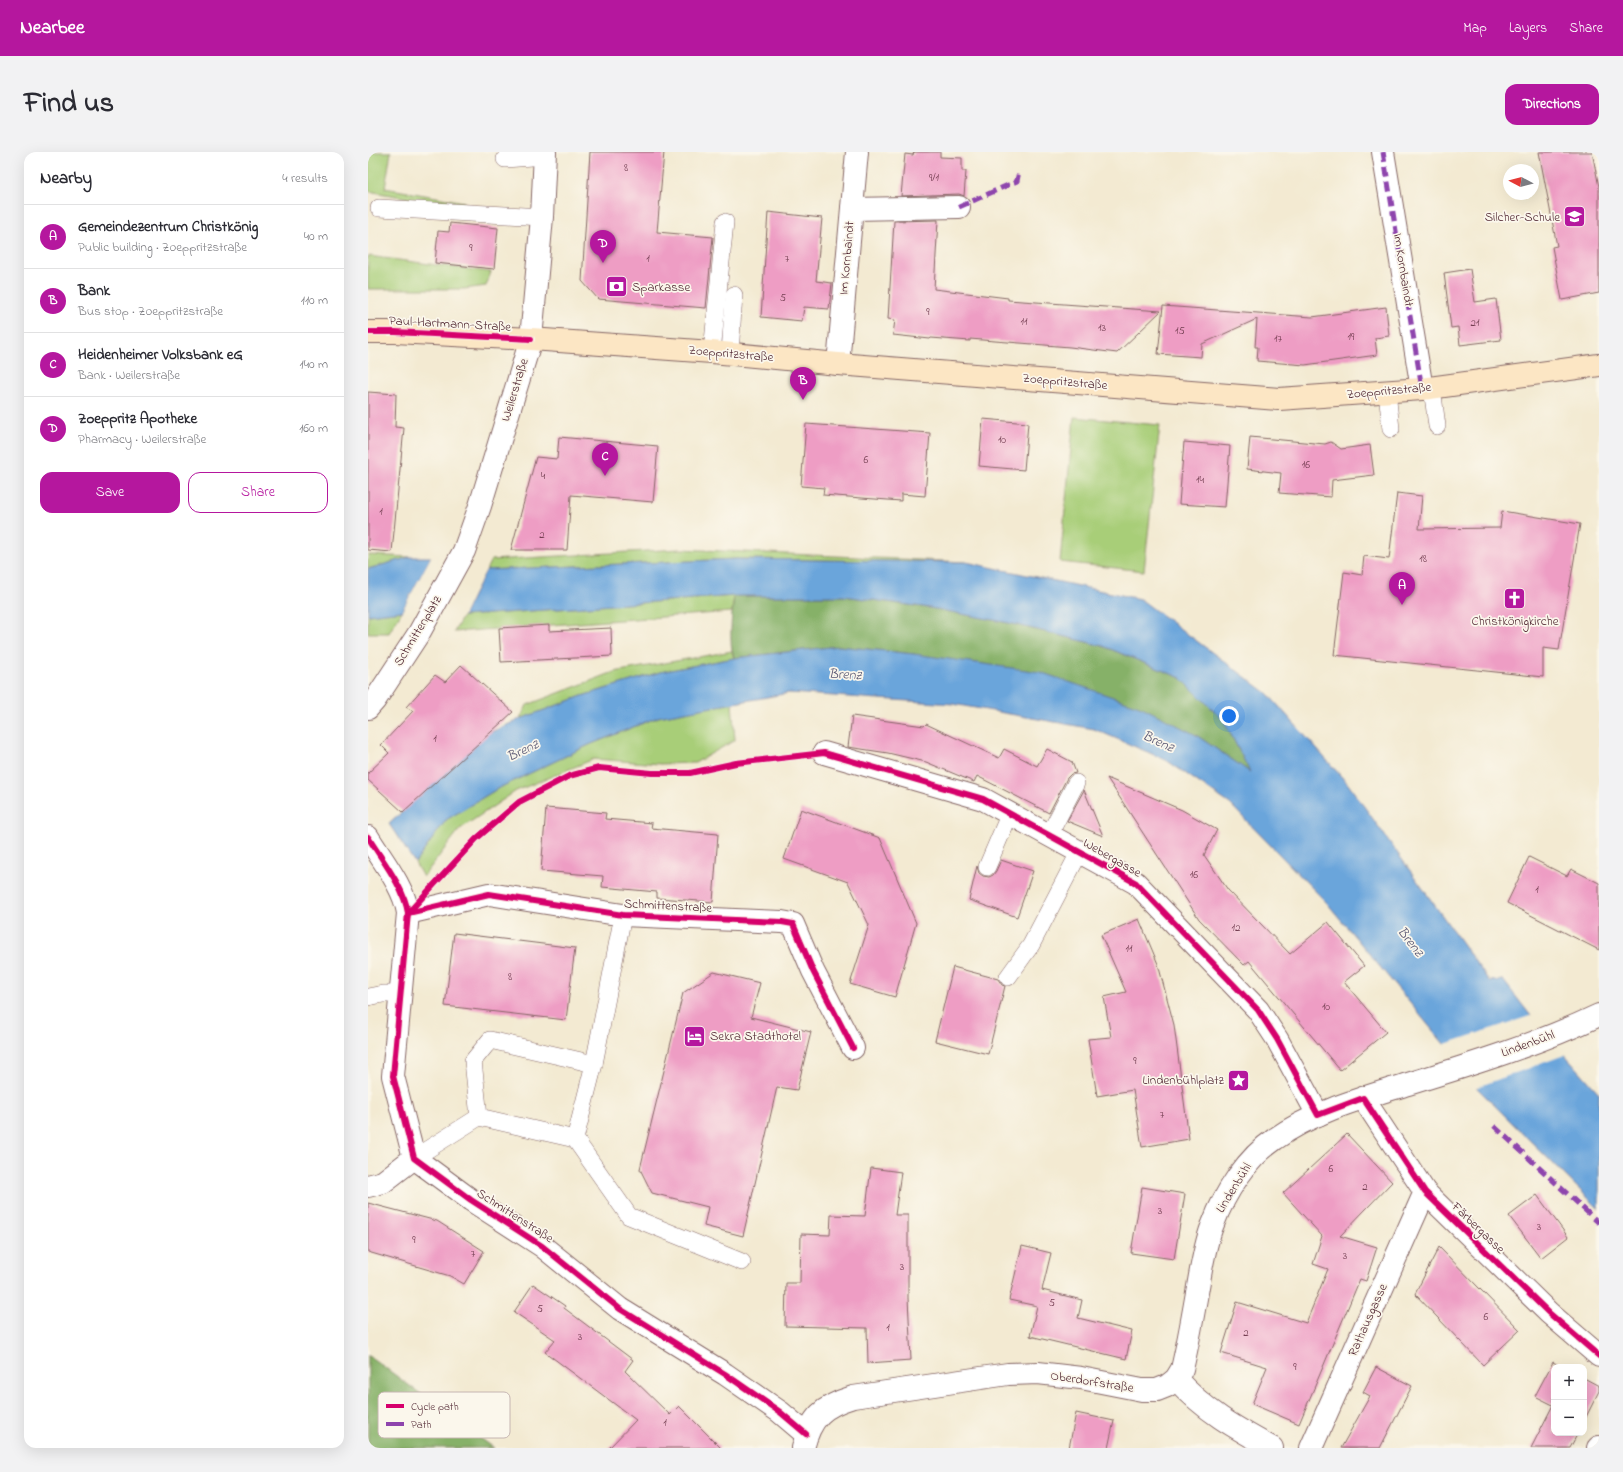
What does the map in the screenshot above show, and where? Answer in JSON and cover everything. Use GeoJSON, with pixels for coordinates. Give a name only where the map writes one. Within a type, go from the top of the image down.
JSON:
{"type":"FeatureCollection","features":[{"type":"Feature","properties":{"kind":"main road","name":"Paul-Hartmann-Straße"},"geometry":{"type":"LineString","coordinates":[[368,332],[531,339]]}},
{"type":"Feature","properties":{"kind":"main road","name":"Zoeppritzstraße"},"geometry":{"type":"LineString","coordinates":[[531,339],[721,352],[838,364],[1279,399],[1427,388],[1599,365]]}},
{"type":"Feature","properties":{"kind":"street","name":"Im Kornbaindt"},"geometry":{"type":"LineString","coordinates":[[838,364],[857,152]]}},
{"type":"Feature","properties":{"kind":"street","name":"Im Kornbaindt"},"geometry":{"type":"LineString","coordinates":[[1383,152],[1427,388]]}},
{"type":"Feature","properties":{"kind":"street","name":"Weilerstraße"},"geometry":{"type":"LineString","coordinates":[[464,552],[480,506],[531,339],[542,217],[545,154]]}},
{"type":"Feature","properties":{"kind":"street"},"geometry":{"type":"LineString","coordinates":[[852,209],[959,207]]}},
{"type":"Feature","properties":{"kind":"street","name":"Schmittenplatz"},"geometry":{"type":"LineString","coordinates":[[368,708],[375,700],[419,633],[464,552]]}},
{"type":"Feature","properties":{"kind":"street","name":"Webergasse"},"geometry":{"type":"LineString","coordinates":[[824,753],[983,799],[1136,883],[1258,1010],[1277,1039],[1318,1115]]}},
{"type":"Feature","properties":{"kind":"street"},"geometry":{"type":"LineString","coordinates":[[368,837],[401,891],[406,901],[408,912],[393,1076],[414,1158],[383,1182],[368,1186]]}},
{"type":"Feature","properties":{"kind":"street","name":"Schmittenstraße"},"geometry":{"type":"LineString","coordinates":[[408,912],[489,894],[623,915],[782,922],[793,924],[813,971],[853,1048]]}},
{"type":"Feature","properties":{"kind":"street","name":"Lindenbühl"},"geometry":{"type":"LineString","coordinates":[[1176,1379],[1182,1369],[1205,1252],[1213,1224],[1224,1201],[1240,1175],[1255,1156],[1273,1140],[1288,1130],[1318,1115],[1363,1098],[1513,1050],[1590,1019]]}},
{"type":"Feature","properties":{"kind":"street","name":"Färbergasse"},"geometry":{"type":"LineString","coordinates":[[1363,1098],[1425,1192],[1549,1313],[1599,1356]]}},
{"type":"Feature","properties":{"kind":"street","name":"Schmittenstraße"},"geometry":{"type":"LineString","coordinates":[[414,1158],[471,1200],[542,1246],[620,1309],[725,1374],[780,1412],[805,1441]]}},
{"type":"Feature","properties":{"kind":"street","name":"Rathausgasse"},"geometry":{"type":"LineString","coordinates":[[1311,1448],[1425,1192]]}},
{"type":"Feature","properties":{"kind":"street","name":"Oberdorfstraße"},"geometry":{"type":"LineString","coordinates":[[805,1441],[812,1422],[822,1411],[837,1402],[861,1396],[1008,1374],[1062,1375],[1142,1390],[1157,1390],[1167,1386],[1176,1379]]}},
{"type":"Feature","properties":{"kind":"street"},"geometry":{"type":"LineString","coordinates":[[1176,1379],[1191,1396],[1219,1418],[1272,1448]]}},
{"type":"Feature","properties":{"kind":"lane"},"geometry":{"type":"LineString","coordinates":[[505,160],[545,154]]}},
{"type":"Feature","properties":{"kind":"lane"},"geometry":{"type":"LineString","coordinates":[[379,208],[542,217]]}},
{"type":"Feature","properties":{"kind":"lane"},"geometry":{"type":"LineString","coordinates":[[721,352],[725,222]]}},
{"type":"Feature","properties":{"kind":"lane"},"geometry":{"type":"LineString","coordinates":[[721,352],[734,295]]}},
{"type":"Feature","properties":{"kind":"lane"},"geometry":{"type":"LineString","coordinates":[[1427,388],[1437,426]]}},
{"type":"Feature","properties":{"kind":"lane"},"geometry":{"type":"LineString","coordinates":[[1388,392],[1391,429]]}},
{"type":"Feature","properties":{"kind":"lane"},"geometry":{"type":"LineString","coordinates":[[1049,835],[1076,782]]}},
{"type":"Feature","properties":{"kind":"lane"},"geometry":{"type":"LineString","coordinates":[[987,867],[1010,813]]}},
{"type":"Feature","properties":{"kind":"lane"},"geometry":{"type":"LineString","coordinates":[[1008,977],[1031,945],[1080,852]]}},
{"type":"Feature","properties":{"kind":"lane"},"geometry":{"type":"LineString","coordinates":[[575,1139],[594,1064],[623,915]]}},
{"type":"Feature","properties":{"kind":"lane"},"geometry":{"type":"LineString","coordinates":[[368,997],[383,994],[400,994]]}},
{"type":"Feature","properties":{"kind":"lane"},"geometry":{"type":"LineString","coordinates":[[479,1117],[473,1061],[490,1040],[594,1064]]}},
{"type":"Feature","properties":{"kind":"lane"},"geometry":{"type":"LineString","coordinates":[[414,1158],[479,1117],[575,1139],[628,1216],[742,1262]]}},
{"type":"Feature","properties":{"kind":"green space"},"geometry":{"type":"Polygon","coordinates":[[[368,152],[391,152],[385,188],[464,202],[464,208],[368,191],[368,152]]]}},
{"type":"Feature","properties":{"kind":"green space"},"geometry":{"type":"Polygon","coordinates":[[[368,256],[491,272],[486,286],[464,289],[368,289],[368,256]]]}},
{"type":"Feature","properties":{"kind":"green space"},"geometry":{"type":"Polygon","coordinates":[[[1074,417],[1160,425],[1144,571],[1060,562],[1074,417]]]}},
{"type":"Feature","properties":{"kind":"green space"},"geometry":{"type":"Polygon","coordinates":[[[680,549],[966,562],[736,559],[486,570],[491,560],[680,549]]]}},
{"type":"Feature","properties":{"kind":"green space"},"geometry":{"type":"Polygon","coordinates":[[[368,555],[410,557],[368,569],[368,555]]]}},
{"type":"Feature","properties":{"kind":"green space"},"geometry":{"type":"Polygon","coordinates":[[[734,596],[732,612],[454,632],[463,616],[734,596]]]}},
{"type":"Feature","properties":{"kind":"green space"},"geometry":{"type":"Polygon","coordinates":[[[734,596],[844,596],[930,608],[1009,623],[1103,646],[1181,678],[1224,721],[1251,773],[1196,735],[914,654],[839,646],[734,658],[731,636],[734,596]]]}},
{"type":"Feature","properties":{"kind":"green space"},"geometry":{"type":"Polygon","coordinates":[[[402,611],[389,633],[368,633],[368,615],[402,611]]]}},
{"type":"Feature","properties":{"kind":"green space"},"geometry":{"type":"Polygon","coordinates":[[[732,651],[734,658],[660,672],[582,696],[520,719],[527,705],[614,672],[732,651]]]}},
{"type":"Feature","properties":{"kind":"green space"},"geometry":{"type":"Polygon","coordinates":[[[732,703],[735,740],[695,763],[660,764],[594,759],[516,791],[460,829],[423,877],[415,863],[446,820],[497,789],[589,745],[658,717],[732,703]]]}},
{"type":"Feature","properties":{"kind":"green space"},"geometry":{"type":"Polygon","coordinates":[[[368,1355],[418,1392],[378,1392],[378,1438],[480,1438],[494,1448],[368,1448],[368,1355]]]}},
{"type":"Feature","properties":{"kind":"water"},"geometry":{"type":"Polygon","coordinates":[[[410,557],[431,557],[402,611],[368,615],[368,569],[410,557]]]}},
{"type":"Feature","properties":{"kind":"water","name":"Brenz"},"geometry":{"type":"Polygon","coordinates":[[[736,559],[966,562],[1140,599],[1267,693],[1348,784],[1489,981],[1503,980],[1531,1016],[1599,1093],[1599,1209],[1477,1088],[1444,1044],[1327,903],[1230,804],[1166,760],[1094,729],[953,704],[789,693],[658,717],[589,745],[497,789],[446,820],[415,863],[389,824],[489,733],[520,719],[582,696],[660,672],[734,658],[839,646],[914,654],[1040,672],[1142,707],[1196,735],[1250,772],[1224,721],[1181,678],[1103,646],[1009,623],[930,608],[844,596],[734,596],[463,616],[486,570],[736,559]]]}},
{"type":"Feature","properties":{"kind":"pier"},"geometry":{"type":"Polygon","coordinates":[[[432,555],[432,558],[404,612],[401,613],[432,555]]]}},
{"type":"Feature","properties":{"kind":"pier"},"geometry":{"type":"Polygon","coordinates":[[[487,568],[462,618],[461,615],[484,569],[487,568]]]}},
{"type":"Feature","properties":{"kind":"pier"},"geometry":{"type":"Polygon","coordinates":[[[1533,1015],[1567,1054],[1475,1088],[1442,1045],[1533,1015]]]}},
{"type":"Feature","properties":{"kind":"building"},"geometry":{"type":"Polygon","coordinates":[[[590,152],[664,152],[657,232],[713,237],[706,308],[598,299],[582,281],[590,152]]]}},
{"type":"Feature","properties":{"kind":"building"},"geometry":{"type":"Polygon","coordinates":[[[914,152],[940,152],[940,157],[962,158],[962,171],[966,171],[964,196],[959,194],[901,196],[905,154],[913,155],[914,152]]]}},
{"type":"Feature","properties":{"kind":"building","name":"Silcher-Schule"},"geometry":{"type":"Polygon","coordinates":[[[1539,152],[1592,152],[1599,187],[1599,293],[1562,300],[1552,247],[1557,246],[1539,152]]]}},
{"type":"Feature","properties":{"kind":"building"},"geometry":{"type":"Polygon","coordinates":[[[768,212],[822,218],[816,281],[832,283],[829,309],[804,307],[802,321],[761,317],[768,212]]]}},
{"type":"Feature","properties":{"kind":"building"},"geometry":{"type":"Polygon","coordinates":[[[938,220],[934,289],[1008,298],[1008,300],[1161,311],[1117,353],[1070,347],[970,339],[970,341],[930,339],[893,335],[895,320],[888,319],[894,221],[938,220]]]}},
{"type":"Feature","properties":{"kind":"building"},"geometry":{"type":"Polygon","coordinates":[[[450,223],[498,228],[494,269],[435,263],[438,231],[449,232],[450,223]]]}},
{"type":"Feature","properties":{"kind":"building"},"geometry":{"type":"Polygon","coordinates":[[[1470,269],[1475,302],[1496,299],[1501,340],[1460,345],[1458,327],[1451,328],[1444,273],[1470,269]]]}},
{"type":"Feature","properties":{"kind":"building"},"geometry":{"type":"Polygon","coordinates":[[[1163,306],[1312,317],[1386,307],[1389,336],[1375,338],[1377,355],[1305,365],[1257,361],[1258,347],[1255,347],[1257,319],[1202,344],[1201,357],[1158,354],[1163,306]]]}},
{"type":"Feature","properties":{"kind":"building"},"geometry":{"type":"Polygon","coordinates":[[[368,392],[396,394],[395,427],[404,428],[392,552],[368,550],[368,392]]]}},
{"type":"Feature","properties":{"kind":"building"},"geometry":{"type":"Polygon","coordinates":[[[983,419],[1028,423],[1024,470],[979,466],[983,419]]]}},
{"type":"Feature","properties":{"kind":"building"},"geometry":{"type":"Polygon","coordinates":[[[806,424],[930,433],[925,496],[901,494],[901,501],[823,495],[824,488],[801,486],[806,424]]]}},
{"type":"Feature","properties":{"kind":"building"},"geometry":{"type":"Polygon","coordinates":[[[559,437],[658,446],[653,502],[571,495],[567,550],[511,550],[536,457],[557,459],[559,437]]]}},
{"type":"Feature","properties":{"kind":"building"},"geometry":{"type":"Polygon","coordinates":[[[1250,437],[1325,444],[1331,442],[1341,449],[1370,445],[1374,475],[1332,480],[1331,497],[1279,493],[1281,473],[1247,469],[1250,437]]]}},
{"type":"Feature","properties":{"kind":"building"},"geometry":{"type":"Polygon","coordinates":[[[1184,442],[1230,446],[1225,507],[1179,504],[1184,442]]]}},
{"type":"Feature","properties":{"kind":"building"},"geometry":{"type":"Polygon","coordinates":[[[1397,493],[1422,496],[1419,529],[1500,528],[1502,511],[1580,524],[1559,650],[1543,648],[1543,677],[1334,655],[1344,572],[1362,575],[1364,556],[1389,559],[1397,493]]]}},
{"type":"Feature","properties":{"kind":"building"},"geometry":{"type":"Polygon","coordinates":[[[549,625],[549,631],[611,628],[612,656],[501,662],[499,628],[549,625]]]}},
{"type":"Feature","properties":{"kind":"building"},"geometry":{"type":"Polygon","coordinates":[[[461,665],[513,712],[403,812],[368,780],[368,773],[389,753],[381,745],[413,711],[406,707],[435,675],[445,682],[461,665]]]}},
{"type":"Feature","properties":{"kind":"building"},"geometry":{"type":"Polygon","coordinates":[[[852,716],[924,726],[926,724],[999,758],[1004,749],[1037,766],[1047,749],[1072,762],[1076,773],[1071,774],[1067,778],[1049,813],[977,776],[974,782],[926,762],[888,753],[848,747],[852,716]]]}},
{"type":"Feature","properties":{"kind":"building"},"geometry":{"type":"Polygon","coordinates":[[[1107,778],[1182,810],[1217,830],[1204,855],[1228,890],[1290,954],[1328,922],[1364,966],[1344,982],[1386,1032],[1340,1070],[1249,961],[1244,965],[1199,919],[1107,778]]]}},
{"type":"Feature","properties":{"kind":"building"},"geometry":{"type":"Polygon","coordinates":[[[1084,790],[1103,836],[1067,821],[1084,790]]]}},
{"type":"Feature","properties":{"kind":"building"},"geometry":{"type":"Polygon","coordinates":[[[546,808],[606,813],[605,819],[652,823],[651,828],[718,834],[713,902],[657,898],[657,892],[602,887],[603,876],[541,871],[546,808]]]}},
{"type":"Feature","properties":{"kind":"building"},"geometry":{"type":"Polygon","coordinates":[[[801,809],[880,838],[916,923],[895,997],[850,984],[869,925],[848,882],[784,859],[801,809]]]}},
{"type":"Feature","properties":{"kind":"building"},"geometry":{"type":"Polygon","coordinates":[[[1529,857],[1567,876],[1571,869],[1599,883],[1599,950],[1507,903],[1529,857]]]}},
{"type":"Feature","properties":{"kind":"building"},"geometry":{"type":"Polygon","coordinates":[[[1001,860],[1033,871],[1017,917],[969,900],[977,866],[979,873],[983,876],[989,877],[996,871],[1001,860]]]}},
{"type":"Feature","properties":{"kind":"building"},"geometry":{"type":"Polygon","coordinates":[[[1139,919],[1158,964],[1174,1025],[1189,1139],[1142,1147],[1133,1090],[1097,1096],[1088,1039],[1111,1037],[1104,997],[1126,992],[1101,935],[1139,919]]]}},
{"type":"Feature","properties":{"kind":"building"},"geometry":{"type":"Polygon","coordinates":[[[454,933],[575,948],[566,1020],[445,1006],[454,933]]]}},
{"type":"Feature","properties":{"kind":"building"},"geometry":{"type":"Polygon","coordinates":[[[953,967],[998,979],[1002,985],[1005,986],[988,1054],[935,1041],[953,967]]]}},
{"type":"Feature","properties":{"kind":"building"},"geometry":{"type":"Polygon","coordinates":[[[714,972],[760,983],[751,1017],[811,1032],[797,1090],[777,1087],[743,1236],[704,1226],[708,1207],[652,1193],[640,1169],[683,993],[714,972]]]}},
{"type":"Feature","properties":{"kind":"building"},"geometry":{"type":"Polygon","coordinates":[[[1347,1134],[1392,1182],[1340,1236],[1377,1247],[1366,1281],[1360,1279],[1299,1424],[1252,1404],[1267,1367],[1221,1353],[1237,1302],[1306,1323],[1328,1269],[1313,1264],[1322,1236],[1283,1193],[1347,1134]]]}},
{"type":"Feature","properties":{"kind":"building"},"geometry":{"type":"Polygon","coordinates":[[[871,1168],[901,1172],[895,1215],[908,1215],[908,1298],[911,1360],[868,1363],[867,1328],[785,1326],[786,1283],[800,1283],[801,1234],[830,1235],[831,1215],[865,1216],[871,1168]]]}},
{"type":"Feature","properties":{"kind":"building"},"geometry":{"type":"Polygon","coordinates":[[[1142,1187],[1185,1194],[1174,1259],[1131,1253],[1142,1187]]]}},
{"type":"Feature","properties":{"kind":"building"},"geometry":{"type":"Polygon","coordinates":[[[1537,1195],[1568,1237],[1541,1258],[1509,1216],[1537,1195]]]}},
{"type":"Feature","properties":{"kind":"building"},"geometry":{"type":"Polygon","coordinates":[[[368,1203],[437,1221],[484,1251],[464,1284],[450,1276],[368,1252],[368,1203]]]}},
{"type":"Feature","properties":{"kind":"building"},"geometry":{"type":"Polygon","coordinates":[[[1022,1246],[1051,1253],[1042,1290],[1082,1300],[1078,1318],[1132,1331],[1126,1359],[1030,1336],[1037,1306],[1009,1300],[1022,1246]]]}},
{"type":"Feature","properties":{"kind":"building"},"geometry":{"type":"Polygon","coordinates":[[[1439,1247],[1520,1330],[1483,1365],[1415,1294],[1439,1247]]]}},
{"type":"Feature","properties":{"kind":"building"},"geometry":{"type":"Polygon","coordinates":[[[533,1284],[565,1306],[564,1308],[633,1360],[625,1371],[670,1415],[679,1406],[721,1448],[609,1448],[636,1420],[545,1352],[555,1340],[514,1312],[533,1284]]]}},
{"type":"Feature","properties":{"kind":"building"},"geometry":{"type":"Polygon","coordinates":[[[1551,1366],[1551,1404],[1535,1396],[1551,1366]]]}},
{"type":"Feature","properties":{"kind":"building"},"geometry":{"type":"Polygon","coordinates":[[[1376,1367],[1412,1386],[1380,1448],[1341,1448],[1370,1396],[1363,1392],[1376,1367]]]}},
{"type":"Feature","properties":{"kind":"building"},"geometry":{"type":"Polygon","coordinates":[[[1587,1380],[1599,1386],[1599,1391],[1587,1415],[1587,1380]]]}},
{"type":"Feature","properties":{"kind":"building"},"geometry":{"type":"Polygon","coordinates":[[[1551,1409],[1551,1436],[1576,1436],[1570,1448],[1531,1448],[1551,1409]]]}},
{"type":"Feature","properties":{"kind":"building"},"geometry":{"type":"Polygon","coordinates":[[[1076,1413],[1114,1421],[1108,1448],[1069,1448],[1076,1413]]]}},
{"type":"Feature","properties":{"kind":"marked path"},"geometry":{"type":"LineString","coordinates":[[1383,152],[1422,389]]}},
{"type":"Feature","properties":{"kind":"marked path"},"geometry":{"type":"LineString","coordinates":[[959,207],[1017,181],[1019,171]]}},
{"type":"Feature","properties":{"kind":"marked path"},"geometry":{"type":"LineString","coordinates":[[1494,1126],[1599,1223]]}},
{"type":"Feature","properties":{"kind":"cycle path"},"geometry":{"type":"LineString","coordinates":[[368,332],[531,339]]}},
{"type":"Feature","properties":{"kind":"cycle path"},"geometry":{"type":"LineString","coordinates":[[408,913],[476,839],[519,802],[569,776],[599,768],[652,773],[690,773],[736,763],[824,753],[983,799],[1136,883],[1258,1010],[1277,1039],[1318,1115],[1363,1098],[1425,1192],[1549,1313],[1599,1356]]}},
{"type":"Feature","properties":{"kind":"cycle path"},"geometry":{"type":"LineString","coordinates":[[368,837],[386,864],[402,893],[408,913],[393,1076],[414,1158],[471,1200],[542,1246],[620,1309],[725,1374],[780,1412],[806,1434]]}},
{"type":"Feature","properties":{"kind":"cycle path"},"geometry":{"type":"LineString","coordinates":[[408,913],[489,894],[623,915],[782,922],[793,924],[813,971],[853,1048]]}},
{"type":"Feature","properties":{"kind":"place","name":"Silcher-Schule"},"geometry":{"type":"Point","coordinates":[1575,217]}},
{"type":"Feature","properties":{"kind":"place","name":"Zoeppritz Apotheke"},"geometry":{"type":"Point","coordinates":[603,263]}},
{"type":"Feature","properties":{"kind":"place","name":"Sparkasse"},"geometry":{"type":"Point","coordinates":[616,287]}},
{"type":"Feature","properties":{"kind":"place","name":"Bank"},"geometry":{"type":"Point","coordinates":[803,400]}},
{"type":"Feature","properties":{"kind":"place","name":"Heidenheimer Volksbank eG"},"geometry":{"type":"Point","coordinates":[605,476]}},
{"type":"Feature","properties":{"kind":"place","name":"Christkönigkirche"},"geometry":{"type":"Point","coordinates":[1515,599]}},
{"type":"Feature","properties":{"kind":"place","name":"Gemeindezentrum Christkönig"},"geometry":{"type":"Point","coordinates":[1402,605]}},
{"type":"Feature","properties":{"kind":"place","name":"Sekra Stadthotel"},"geometry":{"type":"Point","coordinates":[694,1036]}},
{"type":"Feature","properties":{"kind":"place","name":"Lindenbühlplatz"},"geometry":{"type":"Point","coordinates":[1239,1080]}}]}
